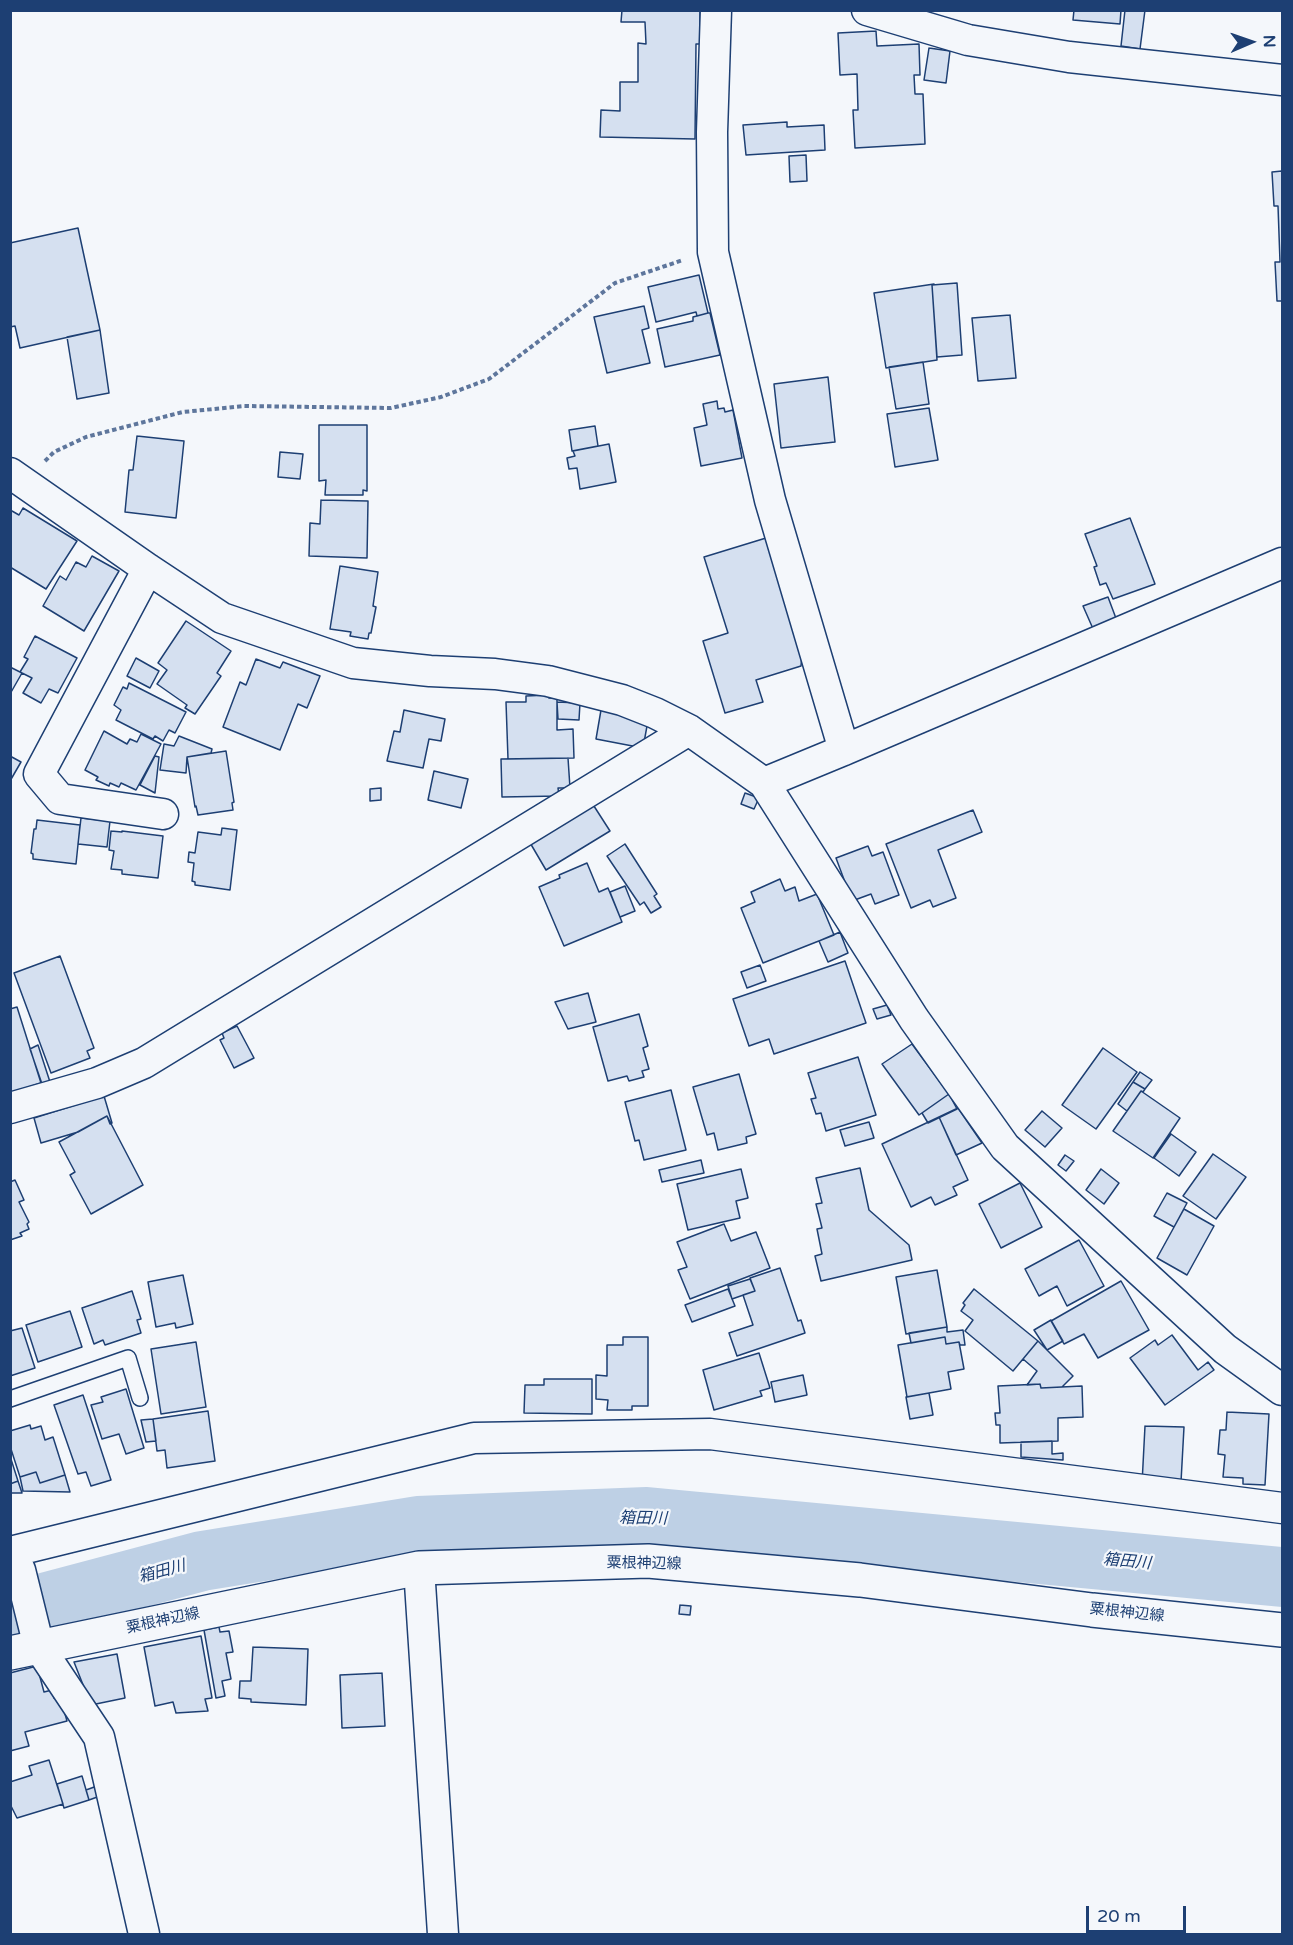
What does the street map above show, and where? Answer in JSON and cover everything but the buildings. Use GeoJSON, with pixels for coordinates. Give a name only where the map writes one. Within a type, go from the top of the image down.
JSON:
{"type":"FeatureCollection","features":[{"type":"Feature","properties":{"kind":"main road","name":"粟根神辺線"},"geometry":{"type":"LineString","coordinates":[[29,1645],[419,1568],[648,1561],[860,1580],[1092,1610],[1282,1630]]}},
{"type":"Feature","properties":{"kind":"street"},"geometry":{"type":"LineString","coordinates":[[716,10],[712,132],[713,252],[770,500],[844,750]]}},
{"type":"Feature","properties":{"kind":"street"},"geometry":{"type":"LineString","coordinates":[[867,10],[968,40],[1069,57],[1282,81]]}},
{"type":"Feature","properties":{"kind":"street"},"geometry":{"type":"LineString","coordinates":[[16,478],[222,618],[353,663],[430,671],[495,674],[549,681],[622,700],[689,730],[764,783],[914,1020],[1005,1147],[1225,1349],[1282,1390]]}},
{"type":"Feature","properties":{"kind":"street"},"geometry":{"type":"LineString","coordinates":[[764,783],[1282,563]]}},
{"type":"Feature","properties":{"kind":"street"},"geometry":{"type":"LineString","coordinates":[[148,569],[39,774],[60,799],[162,814]]}},
{"type":"Feature","properties":{"kind":"street"},"geometry":{"type":"LineString","coordinates":[[10,1108],[97,1083],[144,1063],[689,730]]}},
{"type":"Feature","properties":{"kind":"street"},"geometry":{"type":"LineString","coordinates":[[144,1935],[99,1737],[29,1645],[14,1561],[474,1438],[710,1434],[1282,1508]]}},
{"type":"Feature","properties":{"kind":"street"},"geometry":{"type":"LineString","coordinates":[[419,1568],[443,1935]]}},
{"type":"Feature","properties":{"kind":"lane"},"geometry":{"type":"LineString","coordinates":[[10,1399],[128,1358],[140,1398]]}},
{"type":"Feature","properties":{"kind":"path"},"geometry":{"type":"LineString","coordinates":[[16,478],[54,452],[86,437],[183,412],[244,406],[390,408],[441,398],[489,379],[615,283],[659,267],[713,252]]}},
{"type":"Feature","properties":{"kind":"waterway","name":"箱田川"},"geometry":{"type":"LineString","coordinates":[[10,1612],[202,1561],[418,1526],[647,1517],[1282,1577]]}}]}
